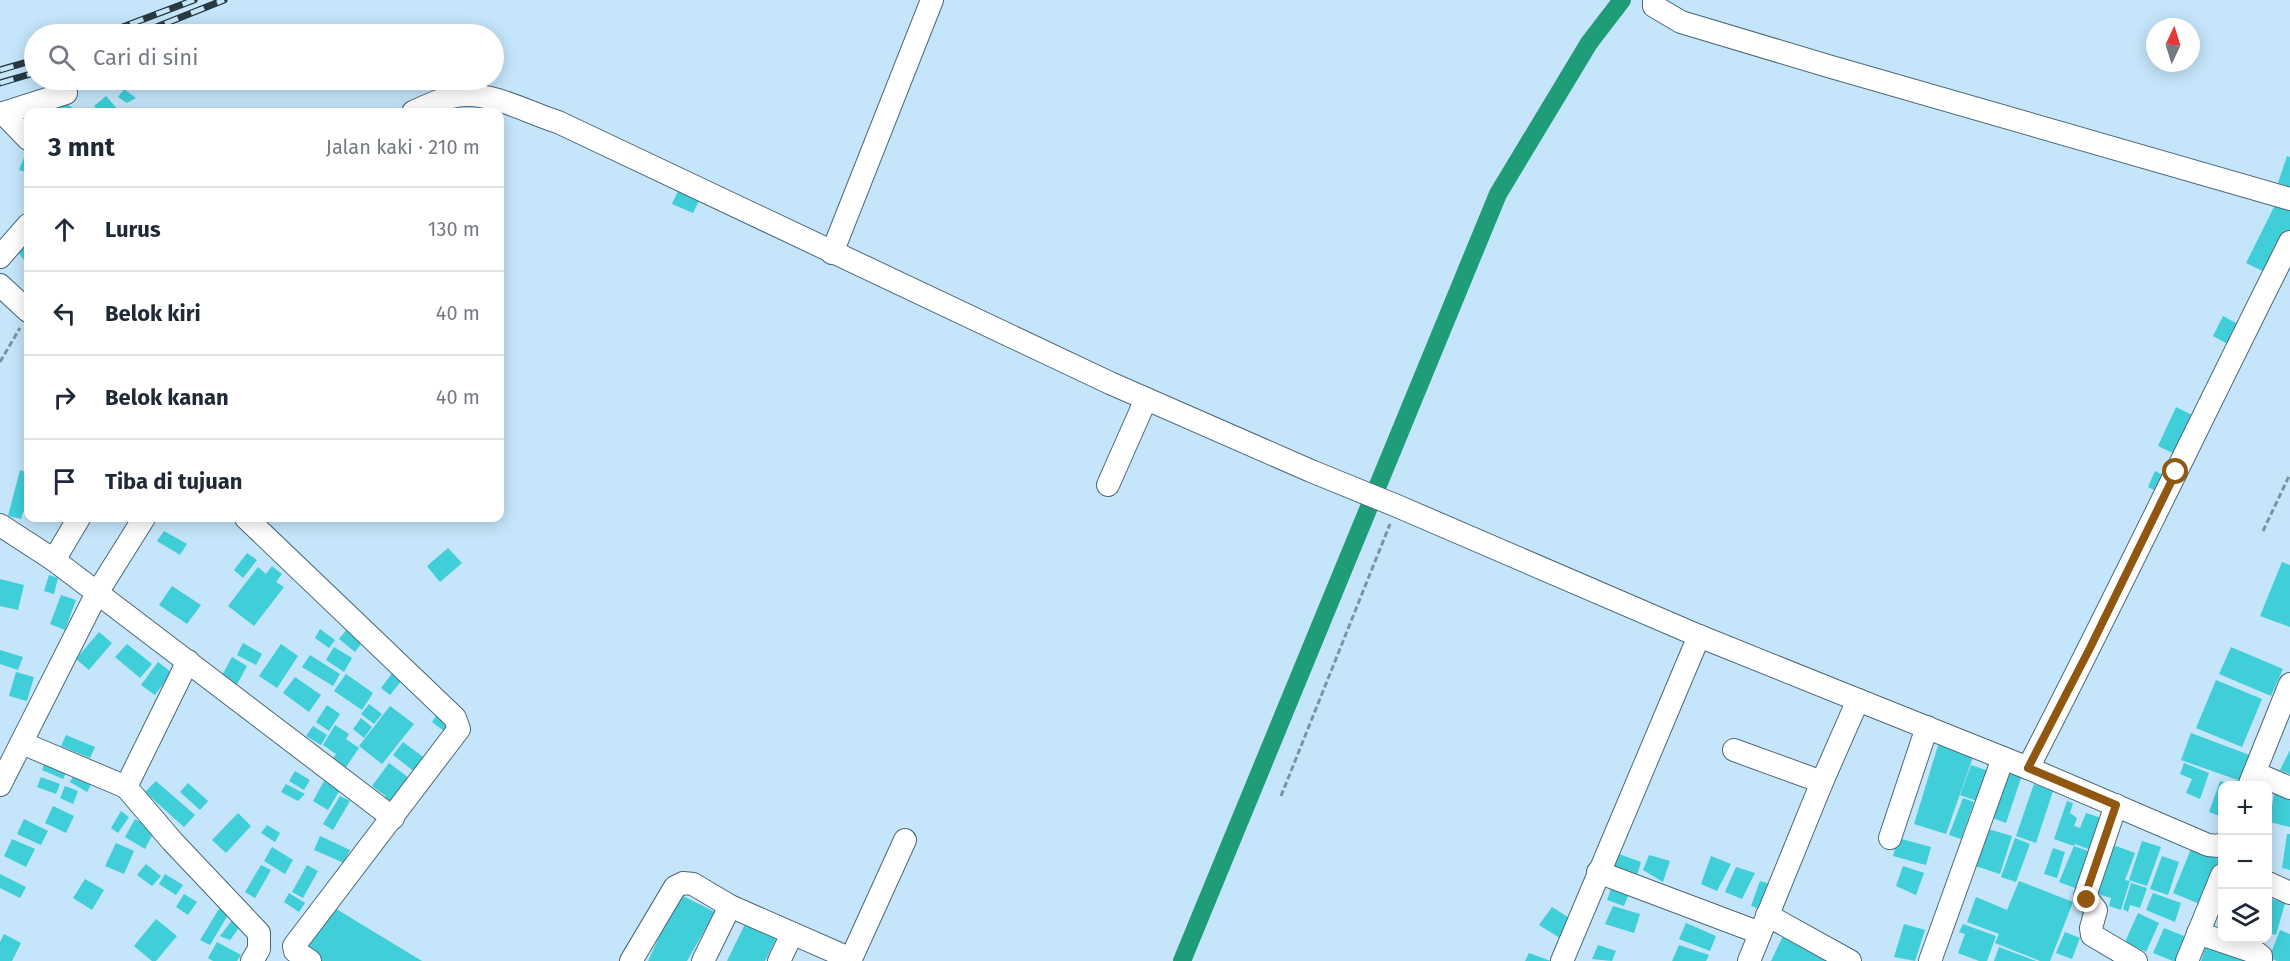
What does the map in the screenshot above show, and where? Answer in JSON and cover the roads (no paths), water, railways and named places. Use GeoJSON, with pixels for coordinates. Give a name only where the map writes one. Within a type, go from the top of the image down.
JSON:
{"type":"FeatureCollection","features":[{"type":"Feature","properties":{"kind":"street"},"geometry":{"type":"LineString","coordinates":[[832,253],[932,0]]}},
{"type":"Feature","properties":{"kind":"street"},"geometry":{"type":"LineString","coordinates":[[1654,0],[1654,6],[1657,9],[1681,22],[2290,199]]}},
{"type":"Feature","properties":{"kind":"street"},"geometry":{"type":"LineString","coordinates":[[24,136],[1,113],[66,93]]}},
{"type":"Feature","properties":{"kind":"street"},"geometry":{"type":"LineString","coordinates":[[421,108],[467,95],[502,101],[558,122],[1146,399],[1699,636],[2028,768],[2218,847]]}},
{"type":"Feature","properties":{"kind":"street"},"geometry":{"type":"LineString","coordinates":[[0,257],[24,230]]}},
{"type":"Feature","properties":{"kind":"street"},"geometry":{"type":"LineString","coordinates":[[2028,768],[2090,648],[2290,242]]}},
{"type":"Feature","properties":{"kind":"street"},"geometry":{"type":"LineString","coordinates":[[0,285],[24,318]]}},
{"type":"Feature","properties":{"kind":"street"},"geometry":{"type":"LineString","coordinates":[[1108,485],[1146,399]]}},
{"type":"Feature","properties":{"kind":"street"},"geometry":{"type":"LineString","coordinates":[[54,561],[77,522]]}},
{"type":"Feature","properties":{"kind":"street"},"geometry":{"type":"LineString","coordinates":[[0,785],[97,593],[141,522]]}},
{"type":"Feature","properties":{"kind":"street"},"geometry":{"type":"LineString","coordinates":[[250,522],[455,717],[459,729],[294,946],[295,951],[310,961]]}},
{"type":"Feature","properties":{"kind":"street"},"geometry":{"type":"LineString","coordinates":[[0,525],[97,593],[393,818]]}},
{"type":"Feature","properties":{"kind":"street"},"geometry":{"type":"LineString","coordinates":[[1562,961],[1699,636]]}},
{"type":"Feature","properties":{"kind":"street"},"geometry":{"type":"LineString","coordinates":[[126,788],[188,661]]}},
{"type":"Feature","properties":{"kind":"street"},"geometry":{"type":"LineString","coordinates":[[2290,684],[2252,779],[2290,788]]}},
{"type":"Feature","properties":{"kind":"street"},"geometry":{"type":"LineString","coordinates":[[1749,961],[1858,700]]}},
{"type":"Feature","properties":{"kind":"street"},"geometry":{"type":"LineString","coordinates":[[1890,838],[1927,728]]}},
{"type":"Feature","properties":{"kind":"street"},"geometry":{"type":"LineString","coordinates":[[22,742],[126,788],[172,841],[259,933],[259,948],[252,961]]}},
{"type":"Feature","properties":{"kind":"street"},"geometry":{"type":"LineString","coordinates":[[1734,750],[1822,782]]}},
{"type":"Feature","properties":{"kind":"street"},"geometry":{"type":"LineString","coordinates":[[1930,961],[2003,758]]}},
{"type":"Feature","properties":{"kind":"street"},"geometry":{"type":"LineString","coordinates":[[2116,805],[2085,896],[2096,910],[2091,928],[2092,935],[2136,961]]}},
{"type":"Feature","properties":{"kind":"street"},"geometry":{"type":"LineString","coordinates":[[631,961],[675,887],[680,884],[693,884],[730,906],[851,960],[905,840]]}},
{"type":"Feature","properties":{"kind":"street"},"geometry":{"type":"LineString","coordinates":[[1598,872],[1764,924],[1850,961]]}},
{"type":"Feature","properties":{"kind":"street"},"geometry":{"type":"LineString","coordinates":[[2272,885],[2290,893]]}},
{"type":"Feature","properties":{"kind":"street"},"geometry":{"type":"LineString","coordinates":[[2187,961],[2218,886]]}},
{"type":"Feature","properties":{"kind":"street"},"geometry":{"type":"LineString","coordinates":[[703,961],[730,906]]}},
{"type":"Feature","properties":{"kind":"street"},"geometry":{"type":"LineString","coordinates":[[2198,933],[2258,953],[2261,956],[2260,961]]}},
{"type":"Feature","properties":{"kind":"street"},"geometry":{"type":"LineString","coordinates":[[779,961],[792,934]]}},
{"type":"Feature","properties":{"kind":"waterway"},"geometry":{"type":"LineString","coordinates":[[1182,961],[1498,194],[1589,43],[1622,0]]}},
{"type":"Feature","properties":{"kind":"railway"},"geometry":{"type":"LineString","coordinates":[[130,24],[194,0]]}},
{"type":"Feature","properties":{"kind":"railway"},"geometry":{"type":"LineString","coordinates":[[164,24],[224,0]]}},
{"type":"Feature","properties":{"kind":"railway"},"geometry":{"type":"LineString","coordinates":[[0,70],[24,63]]}},
{"type":"Feature","properties":{"kind":"railway"},"geometry":{"type":"LineString","coordinates":[[0,83],[24,76]]}}]}
